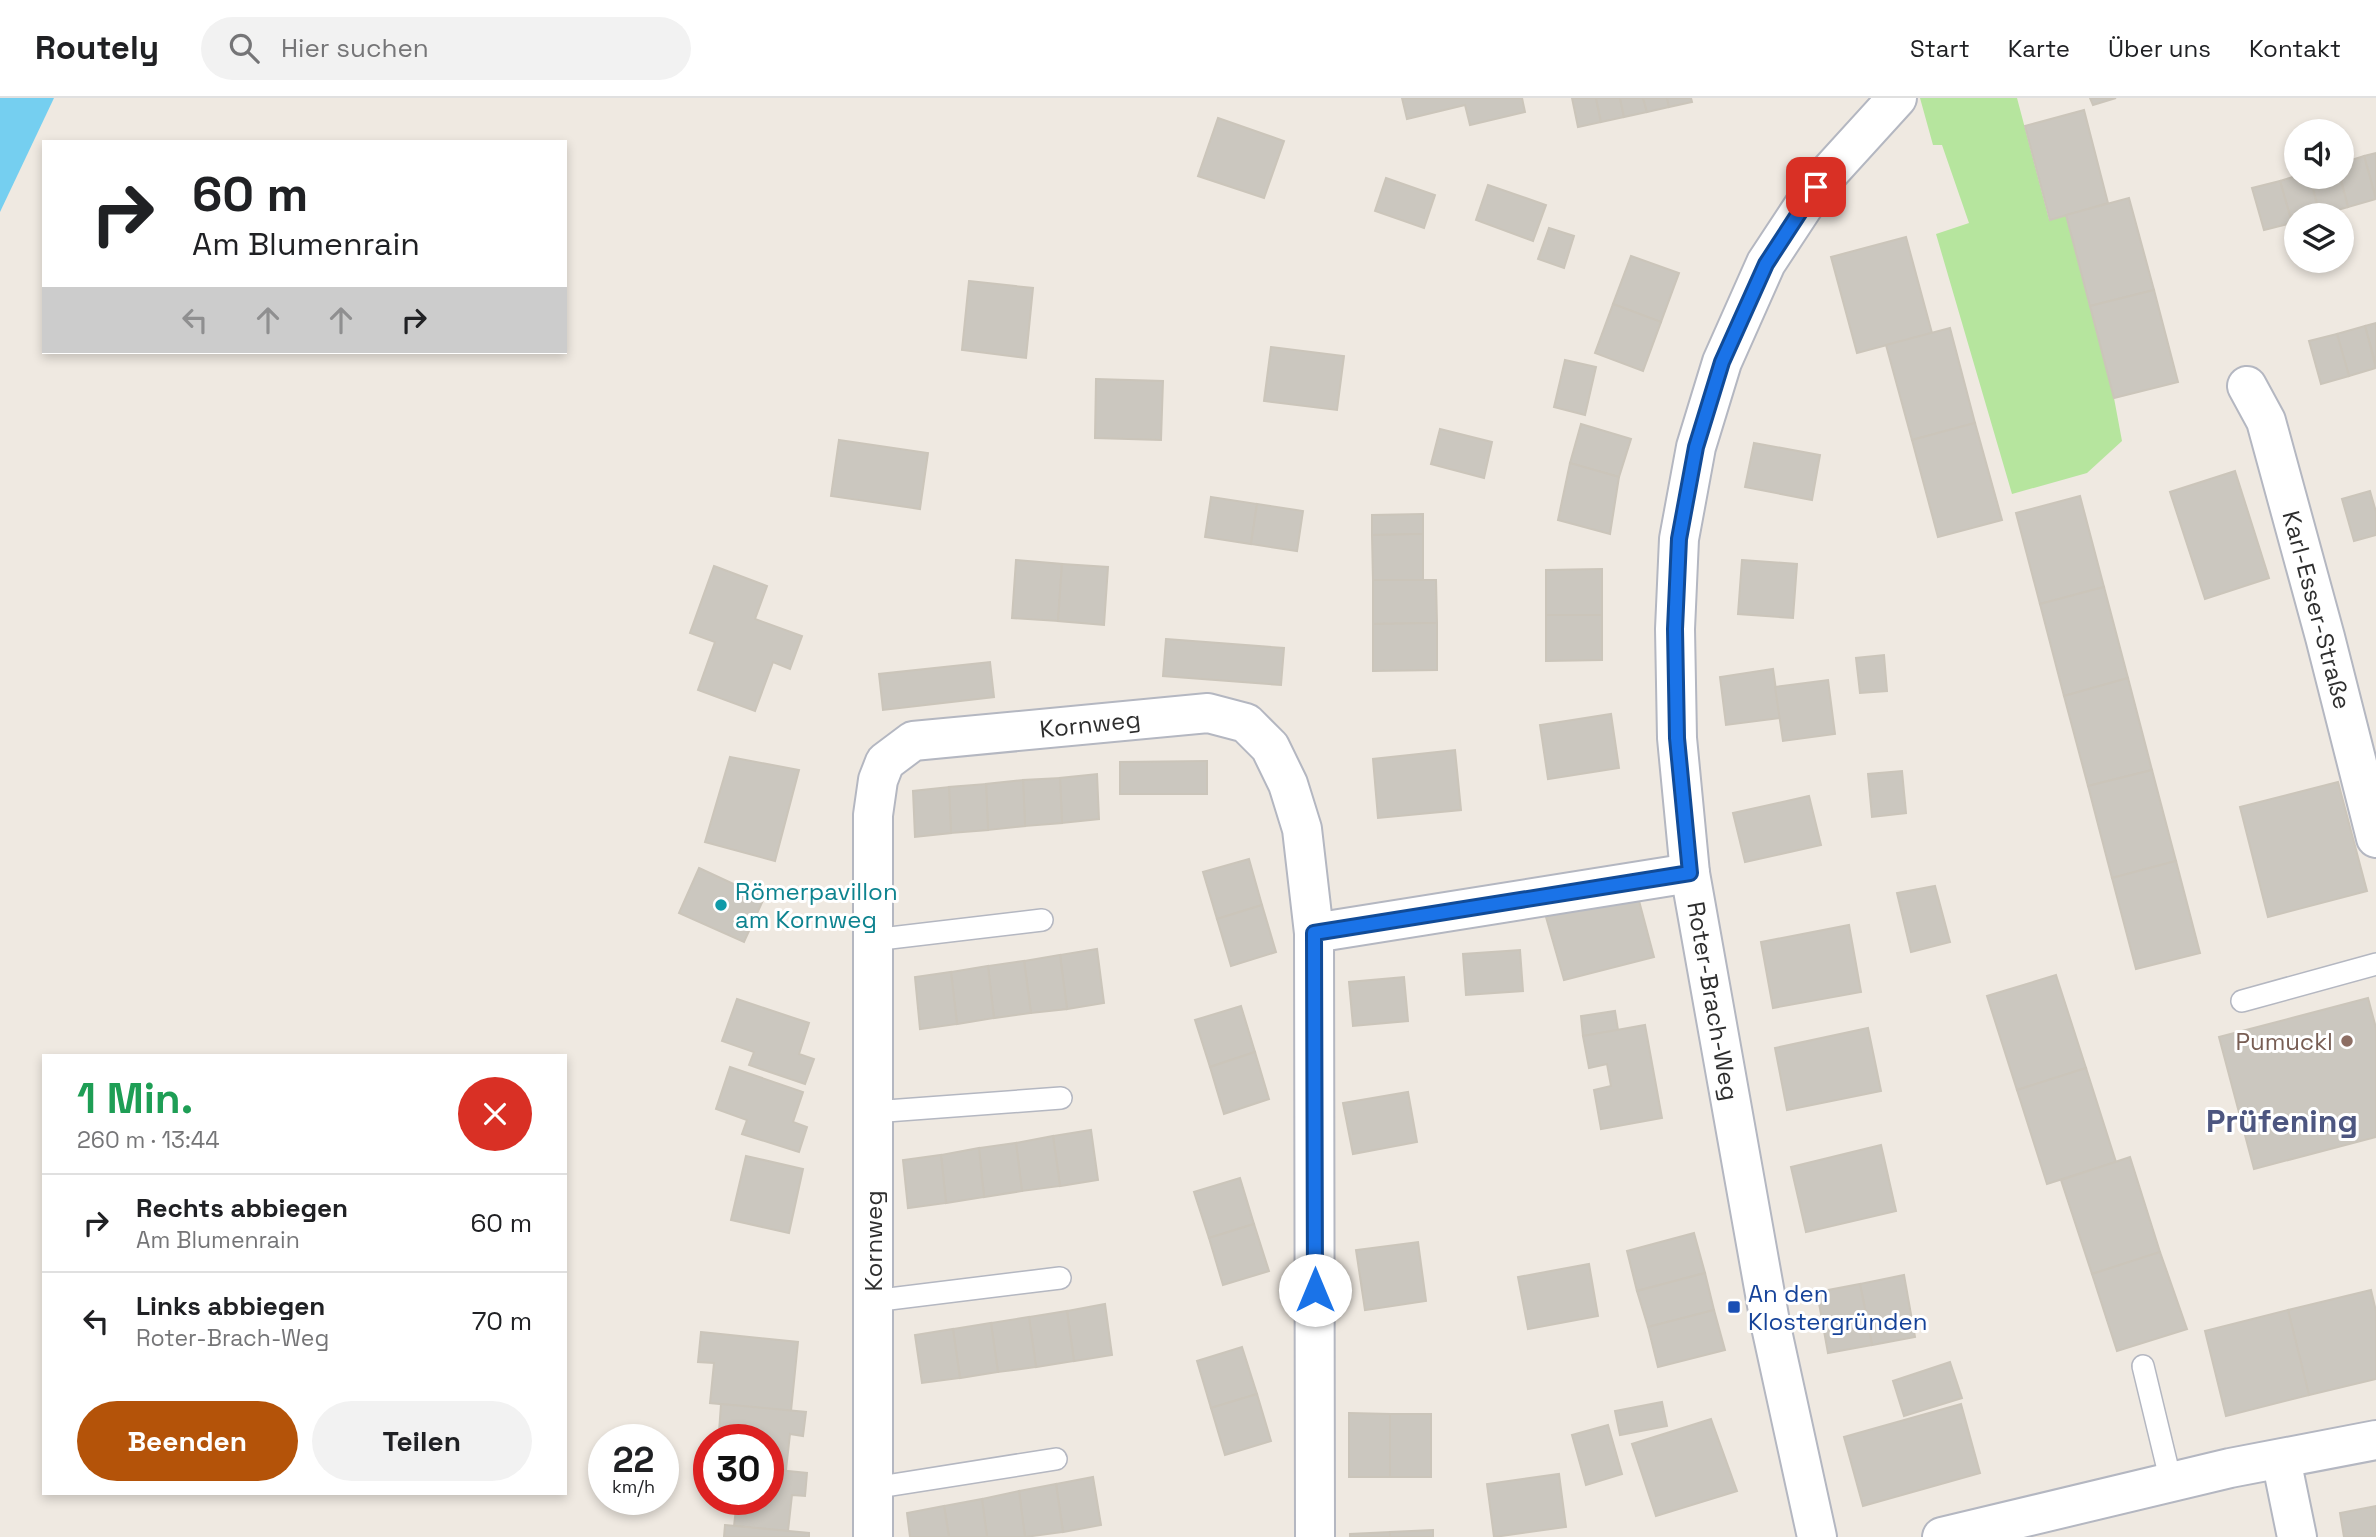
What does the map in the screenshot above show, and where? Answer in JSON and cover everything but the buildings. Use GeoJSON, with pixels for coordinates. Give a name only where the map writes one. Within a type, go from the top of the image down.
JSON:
{"type":"FeatureCollection","features":[{"type":"Feature","properties":{"kind":"street","name":"Roter-Brach-Weg"},"geometry":{"type":"LineString","coordinates":[[1817,1537],[1770,1322],[1690,873],[1677,738],[1675,629],[1679,539],[1696,447],[1722,362],[1766,264],[1816,187],[1897,98]]}},
{"type":"Feature","properties":{"kind":"street","name":"Karl-Esser-Straße"},"geometry":{"type":"LineString","coordinates":[[2247,386],[2266,421],[2376,838]]}},
{"type":"Feature","properties":{"kind":"street","name":"Kornweg"},"geometry":{"type":"LineString","coordinates":[[873,1537],[873,815],[878,780],[885,762],[913,741],[1208,713],[1246,723],[1270,747],[1288,784],[1302,829],[1314,933],[1315,1537]]}},
{"type":"Feature","properties":{"kind":"street"},"geometry":{"type":"LineString","coordinates":[[1314,933],[1690,873]]}},
{"type":"Feature","properties":{"kind":"street"},"geometry":{"type":"LineString","coordinates":[[1942,1537],[2171,1482],[2376,1440]]}},
{"type":"Feature","properties":{"kind":"street"},"geometry":{"type":"LineString","coordinates":[[2281,1459],[2297,1537]]}},
{"type":"Feature","properties":{"kind":"lane"},"geometry":{"type":"LineString","coordinates":[[873,940],[1042,920]]}},
{"type":"Feature","properties":{"kind":"lane"},"geometry":{"type":"LineString","coordinates":[[2242,1000],[2376,964]]}},
{"type":"Feature","properties":{"kind":"lane"},"geometry":{"type":"LineString","coordinates":[[873,1112],[1062,1098]]}},
{"type":"Feature","properties":{"kind":"lane"},"geometry":{"type":"LineString","coordinates":[[873,1301],[1060,1278]]}},
{"type":"Feature","properties":{"kind":"lane"},"geometry":{"type":"LineString","coordinates":[[2143,1366],[2171,1482]]}},
{"type":"Feature","properties":{"kind":"lane"},"geometry":{"type":"LineString","coordinates":[[873,1488],[1056,1459]]}},
{"type":"Feature","properties":{"kind":"green space"},"geometry":{"type":"Polygon","coordinates":[[[1920,98],[2017,98],[2049,219],[2066,215],[2114,398],[2122,441],[2087,473],[2012,494],[1936,234],[1969,223],[1942,145],[1933,145],[1920,98]]]}},
{"type":"Feature","properties":{"kind":"water"},"geometry":{"type":"Polygon","coordinates":[[[0,98],[54,98],[0,212],[0,98]]]}},
{"type":"Feature","properties":{"kind":"place","name":"Römerpavillon am Kornweg"},"geometry":{"type":"Point","coordinates":[721,905]}},
{"type":"Feature","properties":{"kind":"place","name":"Pumuckl"},"geometry":{"type":"Point","coordinates":[2347,1041]}},
{"type":"Feature","properties":{"kind":"place","name":"An den Klostergründen"},"geometry":{"type":"Point","coordinates":[1734,1307]}},
{"type":"Feature","properties":{"kind":"district","name":"Prüfening"},"geometry":{"type":"Point","coordinates":[2282,1121]}},
{"type":"Feature","properties":{"kind":"route"},"geometry":{"type":"LineString","coordinates":[[1315,1290],[1314,933],[1690,873],[1677,738],[1675,629],[1679,539],[1696,447],[1722,362],[1766,264],[1816,187]]}}]}
